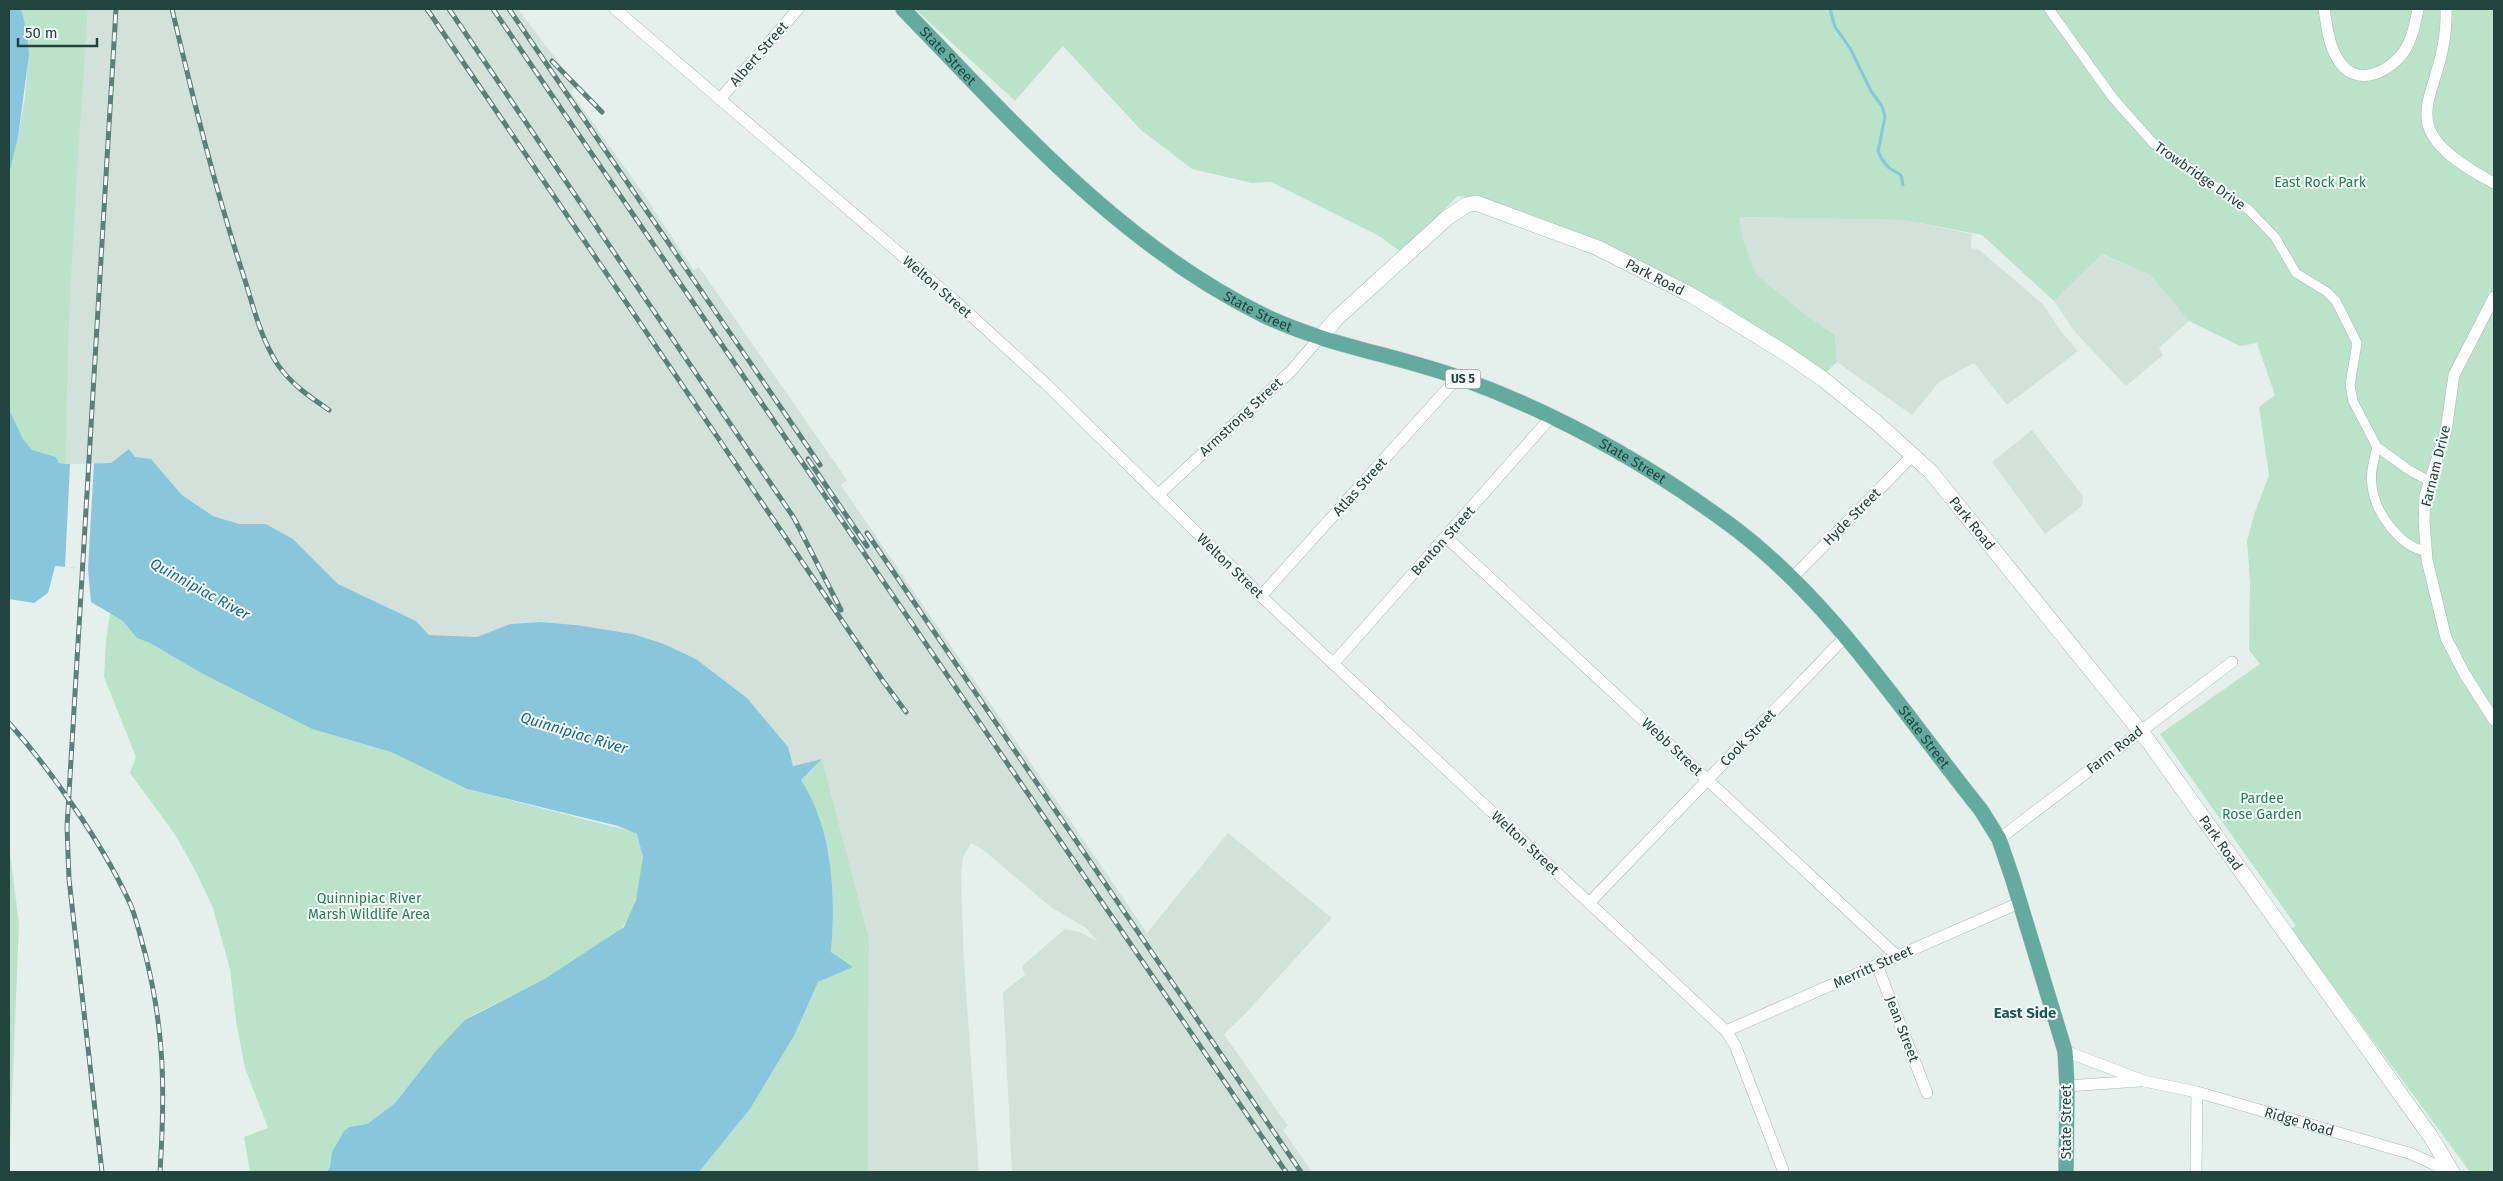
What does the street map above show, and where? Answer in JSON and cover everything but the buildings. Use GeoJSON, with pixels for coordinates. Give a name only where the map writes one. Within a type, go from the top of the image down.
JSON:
{"type":"FeatureCollection","features":[{"type":"Feature","properties":{"kind":"main road","name":"State Street"},"geometry":{"type":"LineString","coordinates":[[903,9],[1034,145],[1102,206],[1224,294],[1283,324],[1458,377],[1552,416],[1608,446],[1702,505],[1767,554],[1792,578],[1845,637],[1981,810],[1999,839],[2065,1051],[2067,1086],[2066,1172]]}},
{"type":"Feature","properties":{"kind":"main road","name":"Park Road"},"geometry":{"type":"LineString","coordinates":[[1321,336],[1337,318],[1447,218],[1466,204],[1476,202],[1598,248],[1691,295],[1808,368],[1913,455],[1958,504],[2139,730],[2431,1137],[2452,1172]]}},
{"type":"Feature","properties":{"kind":"street","name":"Welton Street"},"geometry":{"type":"LineString","coordinates":[[615,9],[954,300],[1046,383],[1261,596],[1726,1031],[1735,1045],[1783,1170]]}},
{"type":"Feature","properties":{"kind":"street","name":"Albert Street"},"geometry":{"type":"LineString","coordinates":[[720,100],[798,9]]}},
{"type":"Feature","properties":{"kind":"street","name":"Trowbridge Drive"},"geometry":{"type":"LineString","coordinates":[[2049,9],[2113,98],[2152,144],[2176,162],[2244,205],[2268,229],[2296,273],[2332,296],[2346,316],[2356,342],[2350,392],[2377,447],[2409,470],[2429,481]]}},
{"type":"Feature","properties":{"kind":"street"},"geometry":{"type":"LineString","coordinates":[[2324,9],[2331,45],[2337,59],[2348,71],[2360,76],[2380,72],[2400,57],[2411,39],[2418,9]]}},
{"type":"Feature","properties":{"kind":"street"},"geometry":{"type":"LineString","coordinates":[[2446,9],[2446,37],[2429,92],[2426,117],[2428,128],[2436,142],[2452,157],[2494,183]]}},
{"type":"Feature","properties":{"kind":"street","name":"Farnam Drive"},"geometry":{"type":"LineString","coordinates":[[2494,297],[2457,367],[2450,395],[2446,431],[2429,481],[2424,510],[2425,550],[2446,638],[2464,674],[2494,720]]}},
{"type":"Feature","properties":{"kind":"street","name":"Armstrong Street"},"geometry":{"type":"LineString","coordinates":[[1158,495],[1292,370],[1321,336]]}},
{"type":"Feature","properties":{"kind":"street","name":"Atlas Street"},"geometry":{"type":"LineString","coordinates":[[1261,596],[1458,377]]}},
{"type":"Feature","properties":{"kind":"street","name":"Benton Street"},"geometry":{"type":"LineString","coordinates":[[1333,664],[1552,416]]}},
{"type":"Feature","properties":{"kind":"street"},"geometry":{"type":"LineString","coordinates":[[2377,447],[2371,477],[2373,494],[2380,508],[2403,540],[2417,549],[2425,550]]}},
{"type":"Feature","properties":{"kind":"street","name":"Hyde Street"},"geometry":{"type":"LineString","coordinates":[[1792,578],[1913,455]]}},
{"type":"Feature","properties":{"kind":"street","name":"Webb Street"},"geometry":{"type":"LineString","coordinates":[[1446,537],[1897,956]]}},
{"type":"Feature","properties":{"kind":"street","name":"Cook Street"},"geometry":{"type":"LineString","coordinates":[[1589,903],[1845,637]]}},
{"type":"Feature","properties":{"kind":"street","name":"Farm Road"},"geometry":{"type":"LineString","coordinates":[[1999,839],[2139,730],[2232,662]]}},
{"type":"Feature","properties":{"kind":"street","name":"Merritt Street"},"geometry":{"type":"LineString","coordinates":[[1726,1031],[2019,903]]}},
{"type":"Feature","properties":{"kind":"street","name":"Jean Street"},"geometry":{"type":"LineString","coordinates":[[1877,965],[1926,1093]]}},
{"type":"Feature","properties":{"kind":"street","name":"Ridge Road"},"geometry":{"type":"LineString","coordinates":[[2065,1051],[2144,1081],[2197,1092],[2412,1154],[2452,1172]]}},
{"type":"Feature","properties":{"kind":"street","name":"Ridge Road"},"geometry":{"type":"LineString","coordinates":[[2067,1086],[2144,1081]]}},
{"type":"Feature","properties":{"kind":"street"},"geometry":{"type":"LineString","coordinates":[[2196,1172],[2197,1092]]}},
{"type":"Feature","properties":{"kind":"shaded area"},"geometry":{"type":"Polygon","coordinates":[[[88,9],[518,9],[577,84],[571,92],[653,207],[694,270],[699,267],[847,480],[841,485],[1147,933],[1228,833],[1332,918],[1246,1013],[1224,1034],[1288,1126],[1283,1130],[1312,1172],[1012,1172],[1003,992],[1025,975],[1022,966],[1065,929],[1080,932],[1098,942],[1086,928],[1052,908],[982,849],[971,843],[963,857],[961,876],[964,962],[979,1172],[868,1172],[869,938],[822,759],[793,766],[721,678],[696,659],[664,644],[633,634],[576,625],[541,622],[510,624],[477,637],[429,635],[416,621],[338,584],[293,539],[266,524],[239,524],[213,516],[182,495],[151,459],[135,457],[129,449],[111,463],[66,464],[66,395],[71,240],[88,9]]]}},
{"type":"Feature","properties":{"kind":"shaded area"},"geometry":{"type":"Polygon","coordinates":[[[1738,217],[1904,220],[1972,234],[1971,248],[1978,249],[2043,304],[2060,330],[2078,351],[2007,405],[1974,363],[1939,382],[1912,415],[1837,362],[1835,335],[1805,314],[1756,274],[1743,239],[1738,217]]]}},
{"type":"Feature","properties":{"kind":"shaded area"},"geometry":{"type":"Polygon","coordinates":[[[2101,254],[2150,275],[2189,321],[2159,348],[2163,355],[2126,386],[2075,332],[2054,301],[2101,254]]]}},
{"type":"Feature","properties":{"kind":"shaded area"},"geometry":{"type":"Polygon","coordinates":[[[2032,430],[2083,496],[2082,506],[2045,534],[1992,462],[2032,430]]]}},
{"type":"Feature","properties":{"kind":"green space"},"geometry":{"type":"Polygon","coordinates":[[[21,9],[88,9],[70,293],[66,464],[59,463],[32,450],[23,439],[9,409],[9,175],[21,123],[28,52],[27,34],[21,9]]]}},
{"type":"Feature","properties":{"kind":"green space","name":"East Rock Park"},"geometry":{"type":"Polygon","coordinates":[[[915,9],[2494,9],[2494,1172],[2470,1172],[2291,929],[2296,926],[2160,734],[2260,664],[2249,650],[2250,582],[2247,541],[2254,515],[2269,475],[2259,407],[2275,395],[2257,343],[2240,346],[2189,321],[2150,275],[2102,254],[2054,301],[1982,235],[1904,220],[1739,217],[1743,239],[1756,274],[1805,314],[1835,335],[1837,362],[1822,376],[1718,301],[1592,242],[1508,206],[1458,196],[1401,252],[1379,236],[1271,182],[1252,183],[1192,169],[1141,130],[1063,46],[1015,101],[915,9]]]}},
{"type":"Feature","properties":{"kind":"green space","name":"Quinnipiac River Marsh Wildlife Area"},"geometry":{"type":"Polygon","coordinates":[[[110,613],[124,621],[137,637],[203,674],[312,729],[391,752],[467,789],[634,832],[640,841],[642,867],[636,898],[625,924],[618,932],[546,978],[471,1016],[435,1052],[395,1103],[367,1124],[349,1127],[344,1131],[332,1152],[330,1167],[327,1172],[250,1172],[244,1137],[268,1128],[245,1068],[236,1021],[230,969],[213,908],[196,872],[176,836],[130,773],[136,757],[104,677],[110,613]]]}},
{"type":"Feature","properties":{"kind":"green space"},"geometry":{"type":"Polygon","coordinates":[[[822,759],[869,938],[868,1172],[699,1172],[750,1109],[795,1034],[818,982],[852,967],[831,952],[833,908],[830,863],[820,820],[812,799],[801,780],[822,759]]]}},
{"type":"Feature","properties":{"kind":"green space"},"geometry":{"type":"Polygon","coordinates":[[[9,845],[19,924],[9,1172],[9,845]]]}},
{"type":"Feature","properties":{"kind":"water"},"geometry":{"type":"Polygon","coordinates":[[[9,9],[21,9],[27,33],[29,55],[18,137],[9,175],[9,9]]]}},
{"type":"Feature","properties":{"kind":"water","name":"Quinnipiac River"},"geometry":{"type":"Polygon","coordinates":[[[9,409],[23,439],[32,450],[56,457],[59,463],[66,464],[111,463],[129,449],[135,457],[151,459],[182,495],[213,516],[239,524],[266,524],[293,539],[338,584],[416,621],[429,635],[477,637],[510,624],[541,622],[576,625],[633,634],[664,644],[696,659],[747,698],[788,747],[793,766],[822,759],[801,780],[812,799],[820,820],[830,863],[833,908],[831,952],[853,967],[818,982],[795,1034],[750,1109],[699,1172],[327,1172],[330,1167],[332,1152],[344,1131],[349,1127],[367,1124],[395,1103],[435,1052],[465,1020],[546,978],[624,927],[636,900],[643,857],[637,834],[618,826],[467,789],[391,752],[312,729],[203,674],[150,643],[137,638],[123,621],[91,602],[88,569],[55,566],[48,593],[34,603],[9,599],[9,409]]]}},
{"type":"Feature","properties":{"kind":"pier"},"geometry":{"type":"Polygon","coordinates":[[[94,463],[88,569],[65,567],[70,464],[94,463]]]}},
{"type":"Feature","properties":{"kind":"waterway"},"geometry":{"type":"LineString","coordinates":[[1830,9],[1835,27],[1850,48],[1871,91],[1882,106],[1885,117],[1878,151],[1889,168],[1901,175],[1903,185]]}},
{"type":"Feature","properties":{"kind":"railway"},"geometry":{"type":"LineString","coordinates":[[102,1172],[69,879],[67,827],[116,9]]}},
{"type":"Feature","properties":{"kind":"railway"},"geometry":{"type":"LineString","coordinates":[[172,9],[214,177],[233,244],[262,333],[272,355],[283,372],[301,390],[329,410]]}},
{"type":"Feature","properties":{"kind":"railway"},"geometry":{"type":"LineString","coordinates":[[427,9],[883,681],[906,712]]}},
{"type":"Feature","properties":{"kind":"railway"},"geometry":{"type":"LineString","coordinates":[[449,9],[794,518],[841,610]]}},
{"type":"Feature","properties":{"kind":"railway"},"geometry":{"type":"LineString","coordinates":[[493,9],[1286,1172]]}},
{"type":"Feature","properties":{"kind":"railway"},"geometry":{"type":"LineString","coordinates":[[509,9],[820,465]]}},
{"type":"Feature","properties":{"kind":"railway"},"geometry":{"type":"LineString","coordinates":[[552,61],[602,112]]}},
{"type":"Feature","properties":{"kind":"railway"},"geometry":{"type":"LineString","coordinates":[[808,459],[867,546]]}},
{"type":"Feature","properties":{"kind":"railway"},"geometry":{"type":"LineString","coordinates":[[867,533],[1301,1172]]}},
{"type":"Feature","properties":{"kind":"railway"},"geometry":{"type":"LineString","coordinates":[[9,723],[42,762],[90,831],[117,877],[133,912],[152,982],[160,1036],[163,1088],[160,1172]]}},
{"type":"Feature","properties":{"kind":"district","name":"East Side"},"geometry":{"type":"Point","coordinates":[2025,1013]}},
{"type":"Feature","properties":{"kind":"park label","name":"Pardee Rose Garden"},"geometry":{"type":"Point","coordinates":[2262,806]}}]}
